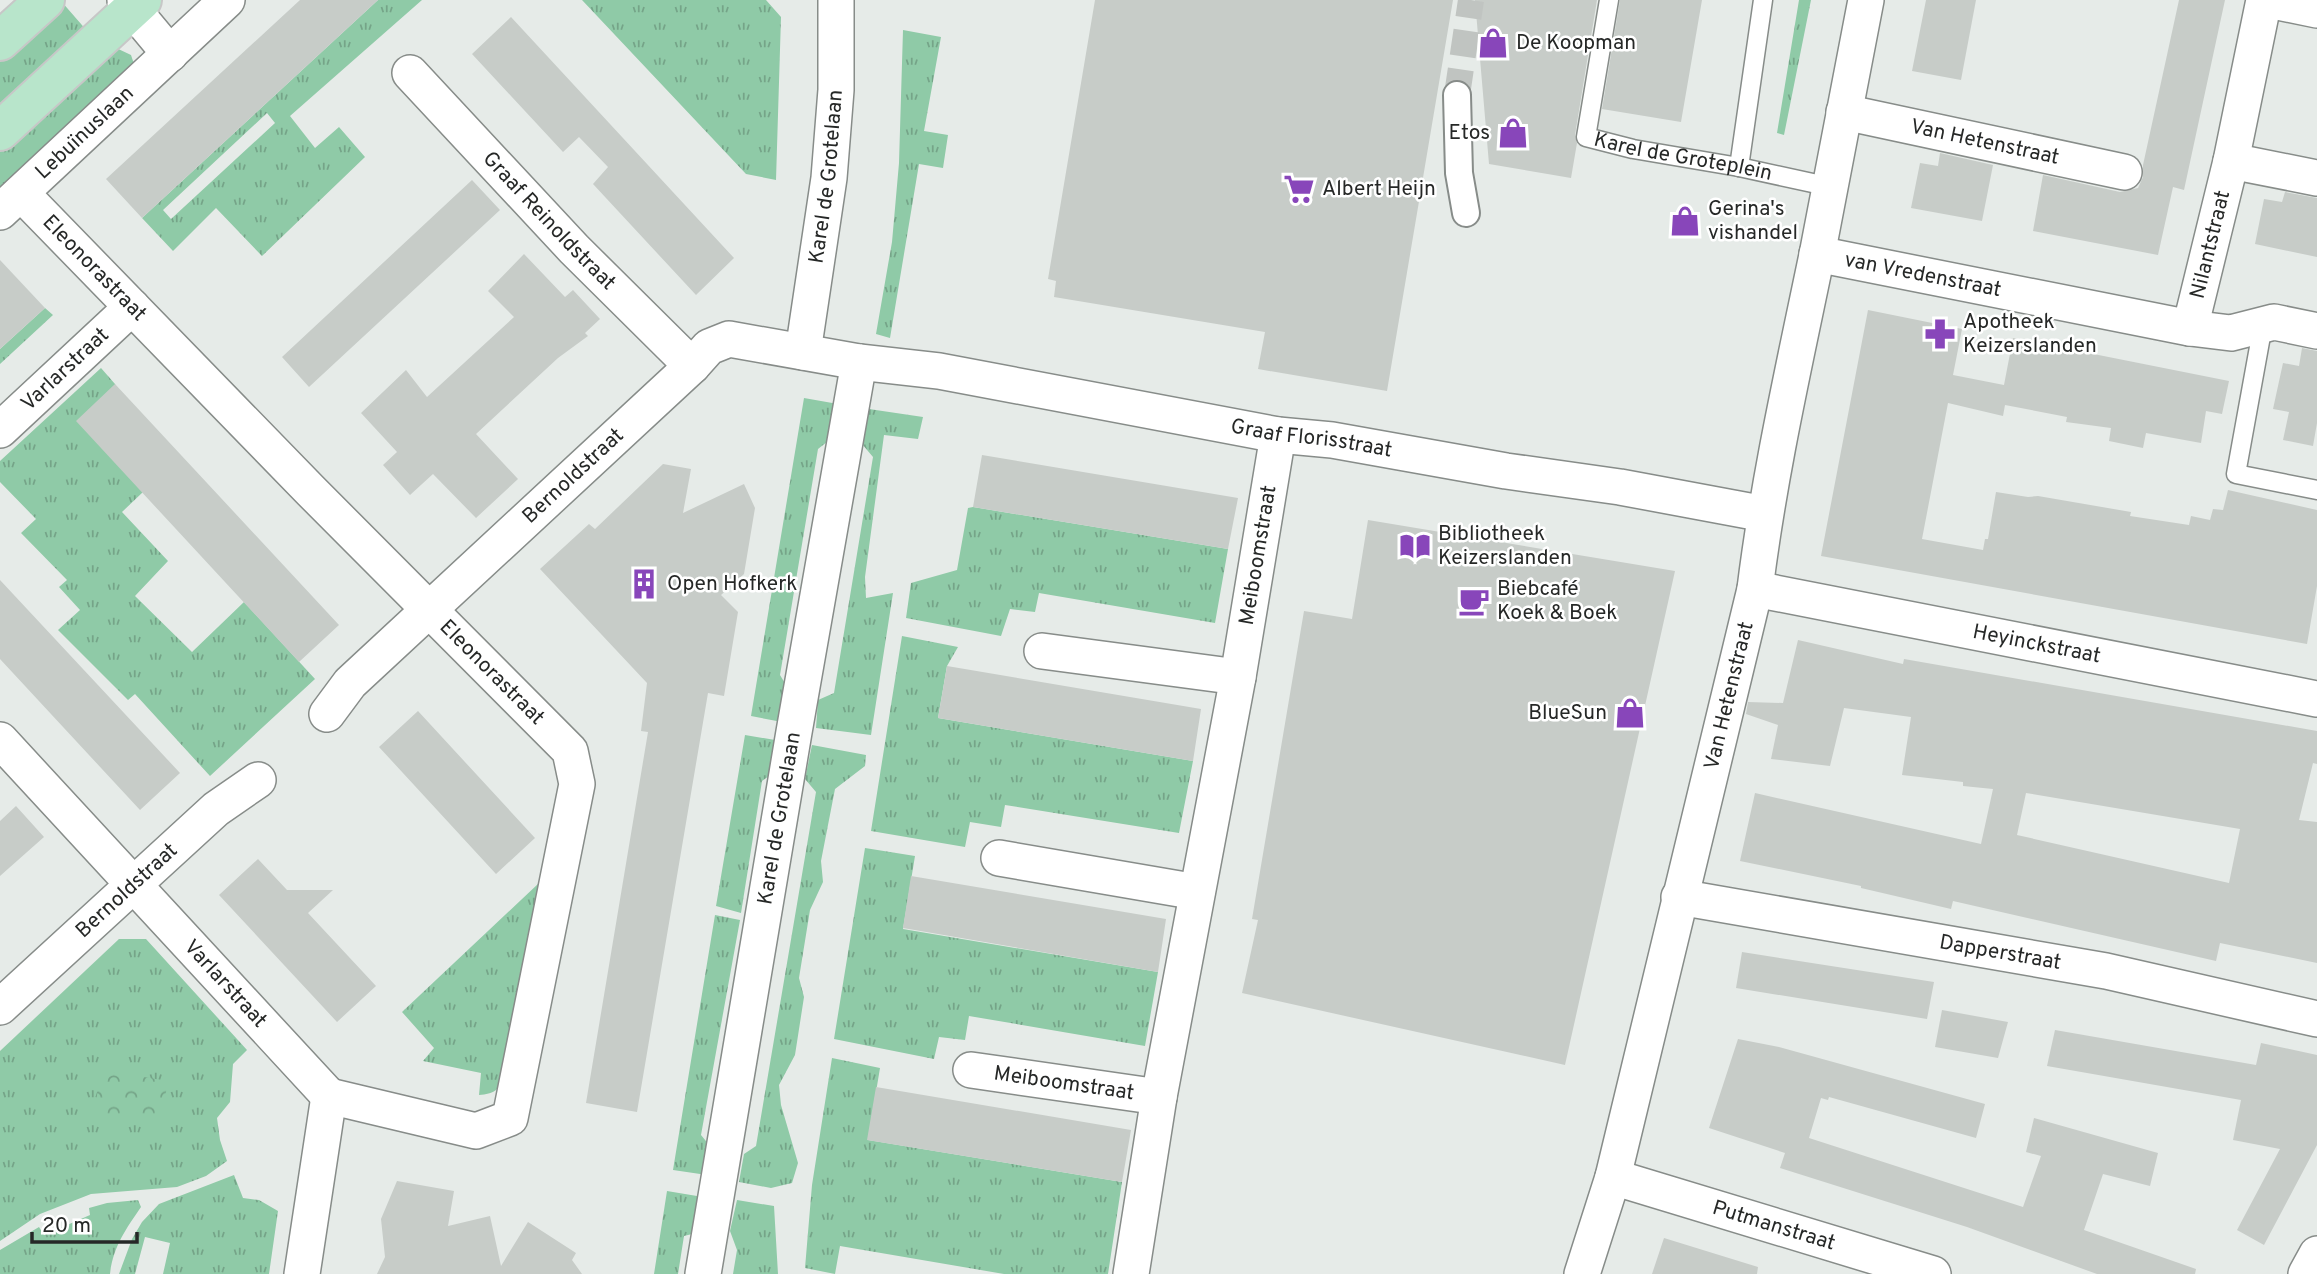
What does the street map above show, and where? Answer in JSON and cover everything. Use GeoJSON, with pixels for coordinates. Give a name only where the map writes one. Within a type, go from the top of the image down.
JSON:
{"type":"FeatureCollection","features":[{"type":"Feature","properties":{"kind":"main road"},"geometry":{"type":"LineString","coordinates":[[0,41],[45,0]]}},
{"type":"Feature","properties":{"kind":"main road"},"geometry":{"type":"LineString","coordinates":[[0,131],[133,3]]}},
{"type":"Feature","properties":{"kind":"street","name":"Lebuïnuslaan"},"geometry":{"type":"LineString","coordinates":[[10,203],[227,0]]}},
{"type":"Feature","properties":{"kind":"street","name":"Karel de Grotelaan"},"geometry":{"type":"LineString","coordinates":[[803,352],[830,178],[836,90],[836,0]]}},
{"type":"Feature","properties":{"kind":"street","name":"Van Hetenstraat"},"geometry":{"type":"LineString","coordinates":[[1582,1274],[1614,1177],[1755,589],[1779,432],[1817,254],[1866,0]]}},
{"type":"Feature","properties":{"kind":"street","name":"Nilantstraat"},"geometry":{"type":"LineString","coordinates":[[2190,328],[2231,161],[2266,0],[2317,10]]}},
{"type":"Feature","properties":{"kind":"street"},"geometry":{"type":"LineString","coordinates":[[133,3],[170,54]]}},
{"type":"Feature","properties":{"kind":"street","name":"Graaf Reinoldstraat"},"geometry":{"type":"LineString","coordinates":[[410,72],[574,249],[692,366]]}},
{"type":"Feature","properties":{"kind":"street"},"geometry":{"type":"LineString","coordinates":[[1457,94],[1459,173],[1466,213]]}},
{"type":"Feature","properties":{"kind":"street","name":"Van Hetenstraat"},"geometry":{"type":"LineString","coordinates":[[1844,112],[2124,172]]}},
{"type":"Feature","properties":{"kind":"street","name":"Nilantstraat"},"geometry":{"type":"LineString","coordinates":[[2231,161],[2317,178]]}},
{"type":"Feature","properties":{"kind":"street","name":"Eleonorastraat"},"geometry":{"type":"LineString","coordinates":[[10,203],[132,307],[570,751],[577,784],[510,1118],[476,1131],[329,1096]]}},
{"type":"Feature","properties":{"kind":"street","name":"van Vredenstraat"},"geometry":{"type":"LineString","coordinates":[[1817,254],[2190,328],[2231,333],[2274,322],[2317,331]]}},
{"type":"Feature","properties":{"kind":"street","name":"Varlarstraat"},"geometry":{"type":"LineString","coordinates":[[0,430],[132,307]]}},
{"type":"Feature","properties":{"kind":"street","name":"Bernoldstraat"},"geometry":{"type":"LineString","coordinates":[[327,714],[350,683],[692,366],[709,346],[729,339],[859,362]]}},
{"type":"Feature","properties":{"kind":"street","name":"Karel de Grotelaan"},"geometry":{"type":"LineString","coordinates":[[703,1274],[859,362]]}},
{"type":"Feature","properties":{"kind":"street","name":"Graaf Florisstraat"},"geometry":{"type":"LineString","coordinates":[[859,362],[939,371],[1278,435],[1332,440],[1506,471],[1620,486],[1765,514]]}},
{"type":"Feature","properties":{"kind":"street","name":"Meiboomstraat"},"geometry":{"type":"LineString","coordinates":[[1131,1274],[1159,1097],[1238,677],[1278,435]]}},
{"type":"Feature","properties":{"kind":"street","name":"Heyinckstraat"},"geometry":{"type":"LineString","coordinates":[[1755,589],[2317,699]]}},
{"type":"Feature","properties":{"kind":"street"},"geometry":{"type":"LineString","coordinates":[[1042,651],[1238,677]]}},
{"type":"Feature","properties":{"kind":"street","name":"Varlarstraat"},"geometry":{"type":"LineString","coordinates":[[0,740],[329,1096]]}},
{"type":"Feature","properties":{"kind":"street","name":"Bernoldstraat"},"geometry":{"type":"LineString","coordinates":[[0,1007],[216,809],[258,780]]}},
{"type":"Feature","properties":{"kind":"street"},"geometry":{"type":"LineString","coordinates":[[999,859],[1197,892]]}},
{"type":"Feature","properties":{"kind":"street","name":"Dapperstraat"},"geometry":{"type":"LineString","coordinates":[[1679,897],[2106,971],[2317,1019]]}},
{"type":"Feature","properties":{"kind":"street","name":"Meiboomstraat"},"geometry":{"type":"LineString","coordinates":[[971,1070],[1159,1097]]}},
{"type":"Feature","properties":{"kind":"street"},"geometry":{"type":"LineString","coordinates":[[302,1274],[329,1096]]}},
{"type":"Feature","properties":{"kind":"street","name":"Putmanstraat"},"geometry":{"type":"LineString","coordinates":[[1614,1177],[1933,1274]]}},
{"type":"Feature","properties":{"kind":"street"},"geometry":{"type":"LineString","coordinates":[[2306,1274],[2317,1254]]}},
{"type":"Feature","properties":{"kind":"lane","name":"Karel de Groteplein"},"geometry":{"type":"LineString","coordinates":[[1609,0],[1586,137],[1633,149],[1740,167],[1830,187]]}},
{"type":"Feature","properties":{"kind":"lane"},"geometry":{"type":"LineString","coordinates":[[1740,167],[1763,0]]}},
{"type":"Feature","properties":{"kind":"lane"},"geometry":{"type":"LineString","coordinates":[[2263,325],[2236,474],[2317,491]]}},
{"type":"Feature","properties":{"kind":"green space"},"geometry":{"type":"Polygon","coordinates":[[[378,0],[422,0],[290,116],[315,148],[339,127],[365,157],[262,256],[216,208],[173,251],[142,218],[378,0]],[[267,113],[163,210],[171,219],[275,123],[267,113]]]}},
{"type":"Feature","properties":{"kind":"green space"},"geometry":{"type":"Polygon","coordinates":[[[582,0],[766,0],[781,17],[776,180],[746,174],[582,0]]]}},
{"type":"Feature","properties":{"kind":"green space"},"geometry":{"type":"Polygon","coordinates":[[[1799,0],[1811,0],[1784,135],[1777,133],[1799,0]]]}},
{"type":"Feature","properties":{"kind":"green space"},"geometry":{"type":"Polygon","coordinates":[[[61,1],[88,32],[0,113],[0,58],[61,1]]]}},
{"type":"Feature","properties":{"kind":"green space"},"geometry":{"type":"Polygon","coordinates":[[[903,30],[941,37],[924,131],[948,135],[943,168],[919,164],[890,338],[876,334],[892,242],[899,163],[903,30]]]}},
{"type":"Feature","properties":{"kind":"green space"},"geometry":{"type":"Polygon","coordinates":[[[112,46],[131,55],[134,64],[0,188],[0,143],[112,46]]]}},
{"type":"Feature","properties":{"kind":"green space"},"geometry":{"type":"Polygon","coordinates":[[[45,308],[53,315],[0,364],[0,349],[45,308]]]}},
{"type":"Feature","properties":{"kind":"green space"},"geometry":{"type":"Polygon","coordinates":[[[101,368],[115,384],[143,492],[122,512],[168,561],[135,596],[192,652],[244,602],[315,679],[210,776],[135,694],[128,700],[58,630],[80,610],[59,587],[67,580],[21,533],[36,519],[0,482],[0,461],[101,368]]]}},
{"type":"Feature","properties":{"kind":"green space"},"geometry":{"type":"Polygon","coordinates":[[[804,398],[838,404],[832,438],[818,449],[780,675],[789,690],[782,722],[751,716],[804,398]]]}},
{"type":"Feature","properties":{"kind":"green space"},"geometry":{"type":"Polygon","coordinates":[[[869,409],[923,417],[918,439],[884,435],[865,577],[866,598],[893,593],[871,735],[816,728],[818,700],[834,693],[873,457],[862,444],[869,409]]]}},
{"type":"Feature","properties":{"kind":"green space"},"geometry":{"type":"Polygon","coordinates":[[[968,508],[1228,549],[1215,623],[1039,593],[1035,612],[1010,609],[1001,636],[906,618],[911,583],[957,570],[968,508]]]}},
{"type":"Feature","properties":{"kind":"green space"},"geometry":{"type":"Polygon","coordinates":[[[902,636],[958,647],[947,666],[938,718],[1193,761],[1179,833],[1005,805],[1001,827],[970,822],[965,847],[871,831],[902,636]]]}},
{"type":"Feature","properties":{"kind":"green space"},"geometry":{"type":"Polygon","coordinates":[[[745,735],[781,741],[776,771],[762,781],[741,913],[716,906],[745,735]]]}},
{"type":"Feature","properties":{"kind":"green space"},"geometry":{"type":"Polygon","coordinates":[[[812,745],[866,755],[865,766],[835,789],[821,861],[823,882],[810,910],[799,978],[804,997],[795,1055],[779,1085],[781,1105],[798,1163],[792,1183],[771,1188],[739,1182],[744,1154],[756,1146],[816,792],[805,779],[812,745]]]}},
{"type":"Feature","properties":{"kind":"green space"},"geometry":{"type":"Polygon","coordinates":[[[865,848],[915,856],[903,929],[1158,972],[1145,1046],[969,1016],[965,1040],[939,1037],[934,1059],[834,1039],[865,848]]]}},
{"type":"Feature","properties":{"kind":"green space"},"geometry":{"type":"Polygon","coordinates":[[[539,883],[505,1076],[495,1090],[479,1095],[481,1073],[423,1061],[434,1048],[402,1012],[539,883]]]}},
{"type":"Feature","properties":{"kind":"green space"},"geometry":{"type":"Polygon","coordinates":[[[715,915],[740,920],[701,1135],[710,1146],[707,1175],[673,1170],[715,915]]]}},
{"type":"Feature","properties":{"kind":"green space"},"geometry":{"type":"Polygon","coordinates":[[[119,939],[146,939],[247,1050],[233,1064],[230,1102],[217,1118],[227,1161],[206,1176],[177,1187],[91,1194],[40,1214],[0,1241],[0,1051],[119,939]]]}},
{"type":"Feature","properties":{"kind":"green space"},"geometry":{"type":"Polygon","coordinates":[[[832,1058],[880,1068],[868,1140],[1122,1182],[1108,1274],[1004,1274],[840,1246],[835,1274],[805,1268],[812,1185],[832,1058]]]}},
{"type":"Feature","properties":{"kind":"green space"},"geometry":{"type":"Polygon","coordinates":[[[101,1070],[168,1081],[160,1125],[94,1114],[101,1070]]]}},
{"type":"Feature","properties":{"kind":"green space"},"geometry":{"type":"Polygon","coordinates":[[[234,1175],[243,1198],[259,1200],[278,1211],[269,1274],[163,1274],[170,1243],[145,1237],[135,1274],[119,1274],[132,1239],[142,1222],[159,1204],[234,1175]]]}},
{"type":"Feature","properties":{"kind":"green space"},"geometry":{"type":"Polygon","coordinates":[[[667,1191],[703,1197],[696,1233],[684,1236],[678,1274],[654,1274],[667,1191]]]}},
{"type":"Feature","properties":{"kind":"green space"},"geometry":{"type":"Polygon","coordinates":[[[138,1200],[141,1207],[117,1247],[110,1274],[0,1274],[0,1250],[39,1227],[44,1235],[90,1215],[89,1208],[138,1200]]]}},
{"type":"Feature","properties":{"kind":"green space"},"geometry":{"type":"Polygon","coordinates":[[[737,1200],[774,1206],[778,1274],[733,1274],[737,1250],[730,1231],[737,1200]]]}},
{"type":"Feature","properties":{"kind":"building"},"geometry":{"type":"Polygon","coordinates":[[[300,0],[378,0],[142,218],[106,179],[300,0]]]}},
{"type":"Feature","properties":{"kind":"building"},"geometry":{"type":"Polygon","coordinates":[[[1095,0],[1453,0],[1387,391],[1258,369],[1265,332],[1054,297],[1056,281],[1048,279],[1095,0]]]}},
{"type":"Feature","properties":{"kind":"building"},"geometry":{"type":"Polygon","coordinates":[[[1475,0],[1597,0],[1575,135],[1577,143],[1571,178],[1489,164],[1475,0]]]}},
{"type":"Feature","properties":{"kind":"building"},"geometry":{"type":"Polygon","coordinates":[[[1620,0],[1702,0],[1681,122],[1602,109],[1620,0]]]}},
{"type":"Feature","properties":{"kind":"building"},"geometry":{"type":"Polygon","coordinates":[[[1926,0],[1976,0],[1961,80],[1912,71],[1926,0]]]}},
{"type":"Feature","properties":{"kind":"building"},"geometry":{"type":"Polygon","coordinates":[[[2179,0],[2225,0],[2184,190],[2173,187],[2158,255],[2033,231],[2043,175],[2120,192],[2138,188],[2143,177],[2143,165],[2179,0]]]}},
{"type":"Feature","properties":{"kind":"building"},"geometry":{"type":"Polygon","coordinates":[[[511,17],[734,258],[696,295],[593,184],[608,167],[579,137],[563,152],[472,54],[511,17]]]}},
{"type":"Feature","properties":{"kind":"building"},"geometry":{"type":"Polygon","coordinates":[[[1940,153],[1993,165],[1982,221],[1911,208],[1920,163],[1938,166],[1940,153]]]}},
{"type":"Feature","properties":{"kind":"building"},"geometry":{"type":"Polygon","coordinates":[[[472,180],[500,210],[309,387],[282,357],[472,180]]]}},
{"type":"Feature","properties":{"kind":"building"},"geometry":{"type":"Polygon","coordinates":[[[2285,192],[2317,198],[2317,257],[2255,244],[2264,199],[2282,202],[2285,192]]]}},
{"type":"Feature","properties":{"kind":"building"},"geometry":{"type":"Polygon","coordinates":[[[524,254],[565,297],[573,290],[600,319],[585,333],[588,336],[558,358],[476,434],[518,479],[476,518],[433,474],[410,495],[383,465],[397,452],[361,413],[406,370],[427,397],[514,317],[488,291],[524,254]]]}},
{"type":"Feature","properties":{"kind":"building"},"geometry":{"type":"Polygon","coordinates":[[[0,260],[45,308],[0,349],[0,260]]]}},
{"type":"Feature","properties":{"kind":"building"},"geometry":{"type":"Polygon","coordinates":[[[1868,310],[1962,329],[1953,375],[2004,385],[2013,338],[2229,381],[2222,414],[2206,411],[2201,443],[2146,433],[2143,448],[2109,441],[2111,428],[2066,422],[2067,417],[2005,405],[2003,416],[1948,403],[1922,539],[1983,550],[1985,539],[1988,539],[1996,492],[2038,496],[2131,512],[2130,516],[2189,525],[2191,516],[2210,520],[2213,509],[2223,510],[2228,490],[2317,510],[2317,586],[2307,644],[1821,556],[1868,310]]]}},
{"type":"Feature","properties":{"kind":"building"},"geometry":{"type":"Polygon","coordinates":[[[2302,348],[2317,351],[2317,423],[2313,446],[2283,440],[2289,412],[2273,409],[2283,363],[2299,366],[2302,348]]]}},
{"type":"Feature","properties":{"kind":"building"},"geometry":{"type":"Polygon","coordinates":[[[115,384],[339,625],[299,662],[76,421],[115,384]]]}},
{"type":"Feature","properties":{"kind":"building"},"geometry":{"type":"Polygon","coordinates":[[[982,455],[1238,498],[1228,549],[973,507],[982,455]]]}},
{"type":"Feature","properties":{"kind":"building"},"geometry":{"type":"Polygon","coordinates":[[[663,464],[691,469],[683,513],[744,484],[755,508],[744,574],[721,595],[738,612],[724,696],[708,693],[637,1112],[586,1103],[648,732],[641,731],[647,683],[540,569],[589,524],[595,529],[663,464]]]}},
{"type":"Feature","properties":{"kind":"building"},"geometry":{"type":"Polygon","coordinates":[[[1368,520],[1675,571],[1565,1065],[1242,993],[1258,920],[1252,919],[1304,611],[1352,619],[1368,520]]]}},
{"type":"Feature","properties":{"kind":"building"},"geometry":{"type":"Polygon","coordinates":[[[0,580],[180,773],[140,810],[0,659],[0,580]]]}},
{"type":"Feature","properties":{"kind":"building"},"geometry":{"type":"Polygon","coordinates":[[[1798,640],[1903,664],[1904,659],[2317,731],[2317,764],[2313,763],[2299,820],[2317,822],[2317,963],[2220,943],[2216,961],[1953,901],[1951,909],[1861,886],[1740,861],[1755,793],[1981,844],[1993,789],[1963,786],[1963,782],[1902,775],[1911,717],[1844,708],[1830,766],[1771,759],[1778,725],[1746,714],[1748,702],[1783,703],[1798,640]],[[2026,793],[2017,835],[2229,883],[2240,829],[2026,793]]]}},
{"type":"Feature","properties":{"kind":"building"},"geometry":{"type":"Polygon","coordinates":[[[947,666],[1201,709],[1193,761],[938,718],[947,666]]]}},
{"type":"Feature","properties":{"kind":"building"},"geometry":{"type":"Polygon","coordinates":[[[418,711],[535,838],[496,874],[379,747],[418,711]]]}},
{"type":"Feature","properties":{"kind":"building"},"geometry":{"type":"Polygon","coordinates":[[[16,806],[44,837],[0,876],[0,821],[16,806]]]}},
{"type":"Feature","properties":{"kind":"building"},"geometry":{"type":"Polygon","coordinates":[[[258,859],[287,890],[333,890],[308,913],[376,986],[337,1022],[219,895],[258,859]]]}},
{"type":"Feature","properties":{"kind":"building"},"geometry":{"type":"Polygon","coordinates":[[[911,876],[1166,919],[1158,972],[903,928],[911,876]]]}},
{"type":"Feature","properties":{"kind":"building"},"geometry":{"type":"Polygon","coordinates":[[[1742,952],[1934,982],[1927,1019],[1736,988],[1742,952]]]}},
{"type":"Feature","properties":{"kind":"building"},"geometry":{"type":"Polygon","coordinates":[[[1942,1010],[2008,1022],[1998,1058],[1935,1047],[1942,1010]]]}},
{"type":"Feature","properties":{"kind":"building"},"geometry":{"type":"Polygon","coordinates":[[[2055,1030],[2256,1065],[2261,1043],[2317,1055],[2317,1145],[2264,1245],[2237,1230],[2280,1149],[2233,1140],[2241,1100],[2047,1066],[2055,1030]]]}},
{"type":"Feature","properties":{"kind":"building"},"geometry":{"type":"Polygon","coordinates":[[[1738,1039],[1779,1047],[1985,1104],[1976,1138],[1829,1097],[1828,1100],[1821,1098],[1809,1138],[2023,1207],[2041,1156],[2026,1152],[2034,1118],[2158,1153],[2150,1186],[2103,1174],[2084,1230],[2196,1269],[2195,1274],[2097,1274],[1967,1227],[1780,1168],[1785,1153],[1709,1128],[1738,1039]]]}},
{"type":"Feature","properties":{"kind":"building"},"geometry":{"type":"Polygon","coordinates":[[[876,1087],[1131,1130],[1122,1182],[867,1140],[876,1087]]]}},
{"type":"Feature","properties":{"kind":"building"},"geometry":{"type":"Polygon","coordinates":[[[397,1181],[454,1191],[448,1226],[490,1216],[501,1266],[528,1222],[576,1253],[572,1260],[582,1274],[377,1274],[385,1257],[381,1219],[397,1181]]]}},
{"type":"Feature","properties":{"kind":"building"},"geometry":{"type":"Polygon","coordinates":[[[1664,1238],[1758,1267],[1757,1274],[1652,1274],[1664,1238]]]}},
{"type":"Feature","properties":{"kind":"tunnel"},"geometry":{"type":"LineString","coordinates":[[1457,95],[1471,0]]}},
{"type":"Feature","properties":{"kind":"place","name":"De Koopman"},"geometry":{"type":"Point","coordinates":[1493,43]}},
{"type":"Feature","properties":{"kind":"place","name":"Etos"},"geometry":{"type":"Point","coordinates":[1513,133]}},
{"type":"Feature","properties":{"kind":"place","name":"Albert Heijn"},"geometry":{"type":"Point","coordinates":[1299,189]}},
{"type":"Feature","properties":{"kind":"place","name":"Gerina's vishandel"},"geometry":{"type":"Point","coordinates":[1685,221]}},
{"type":"Feature","properties":{"kind":"place","name":"Apotheek Keizerslanden"},"geometry":{"type":"Point","coordinates":[1940,334]}},
{"type":"Feature","properties":{"kind":"place","name":"Bibliotheek Keizerslanden"},"geometry":{"type":"Point","coordinates":[1415,546]}},
{"type":"Feature","properties":{"kind":"place","name":"Open Hofkerk"},"geometry":{"type":"Point","coordinates":[644,584]}},
{"type":"Feature","properties":{"kind":"place","name":"Biebcafé Koek & Boek"},"geometry":{"type":"Point","coordinates":[1474,601]}},
{"type":"Feature","properties":{"kind":"place","name":"BlueSun"},"geometry":{"type":"Point","coordinates":[1630,713]}}]}
